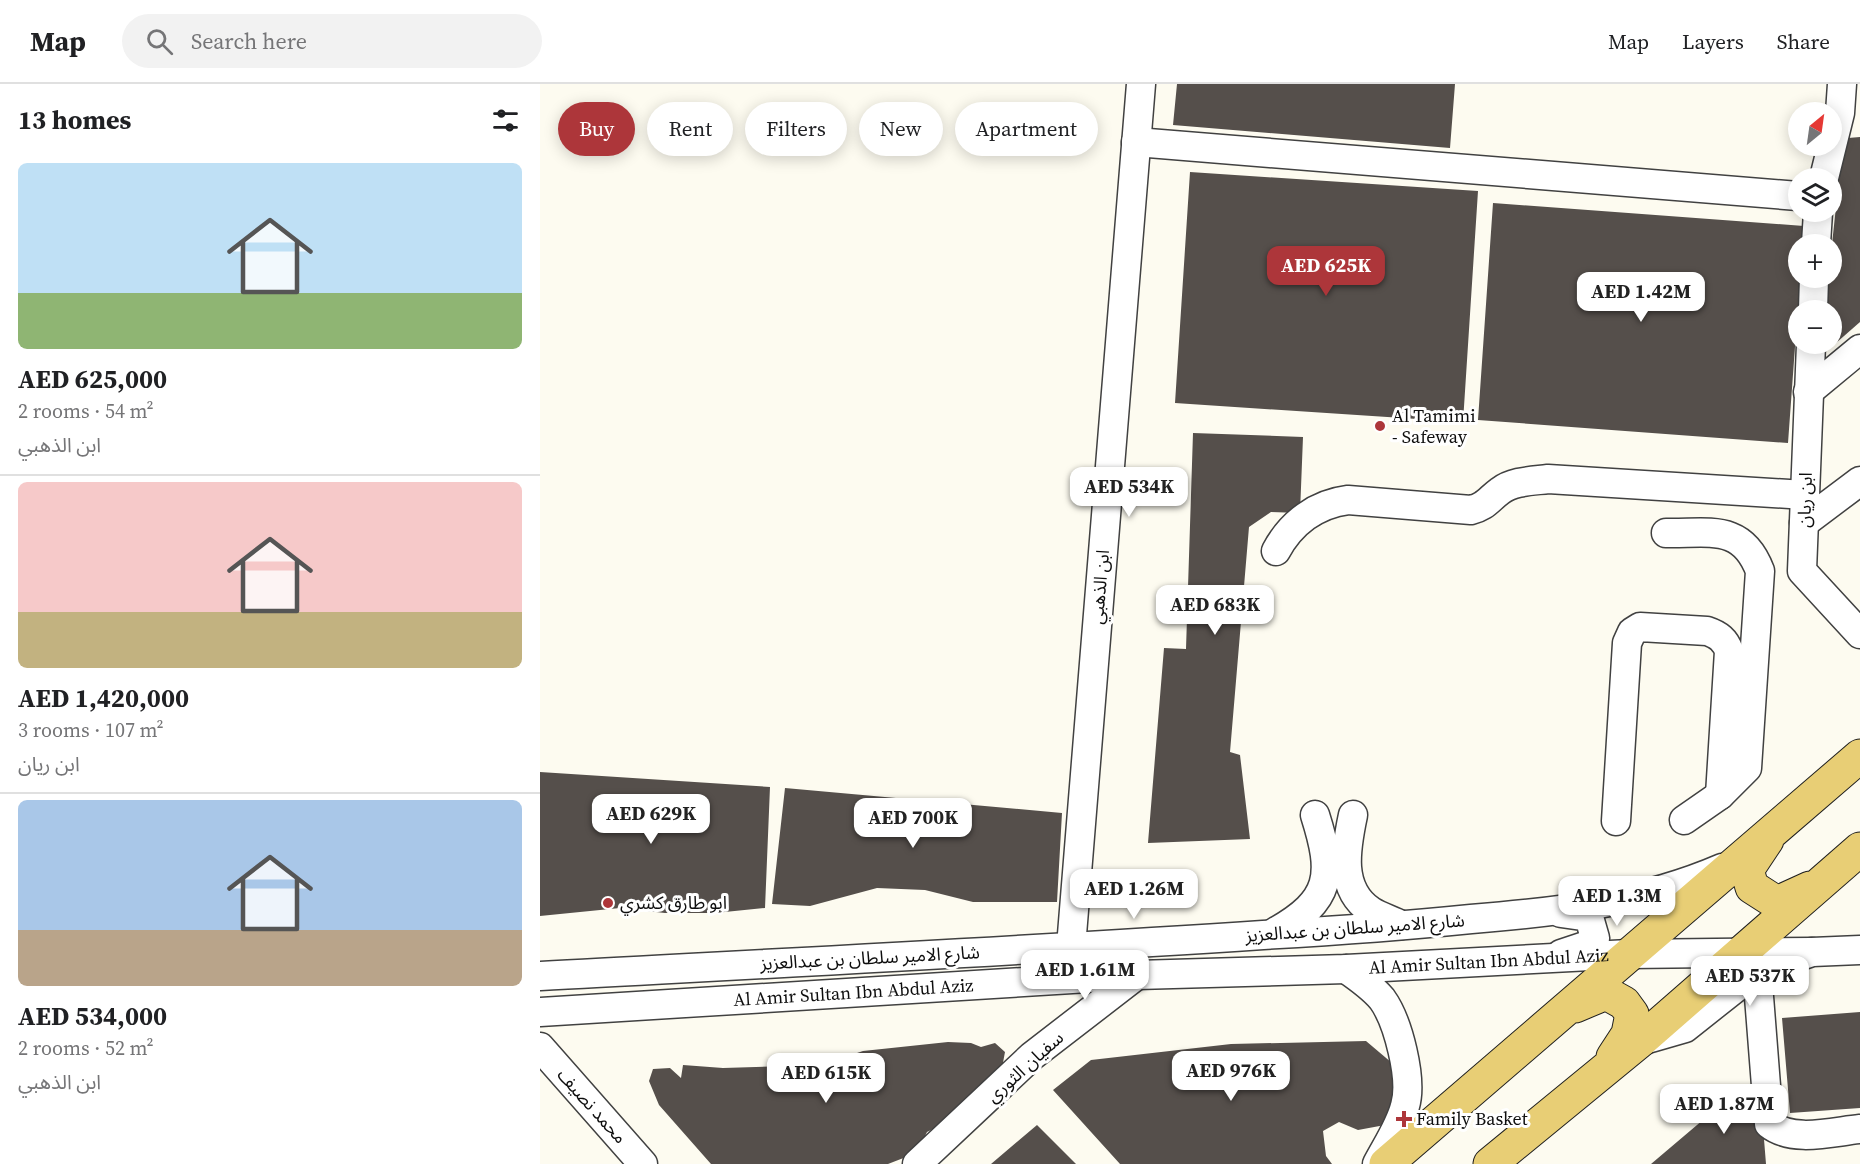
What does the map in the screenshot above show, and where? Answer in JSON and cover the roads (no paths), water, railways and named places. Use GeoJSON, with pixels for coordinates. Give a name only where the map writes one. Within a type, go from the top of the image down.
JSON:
{"type":"FeatureCollection","features":[{"type":"Feature","properties":{"kind":"main road"},"geometry":{"type":"LineString","coordinates":[[1386,1164],[1781,821],[1860,756]]}},
{"type":"Feature","properties":{"kind":"main road"},"geometry":{"type":"LineString","coordinates":[[1781,821],[1747,870],[1752,887],[1777,903],[1829,876]]}},
{"type":"Feature","properties":{"kind":"main road"},"geometry":{"type":"LineString","coordinates":[[1490,1164],[1640,1041],[1749,962],[1829,876],[1860,849]]}},
{"type":"Feature","properties":{"kind":"main road"},"geometry":{"type":"LineString","coordinates":[[1556,1017],[1582,1001],[1606,993],[1624,1003],[1632,1014],[1628,1034],[1598,1074]]}},
{"type":"Feature","properties":{"kind":"street","name":"ابن الذهبي"},"geometry":{"type":"LineString","coordinates":[[1071,947],[1141,84]]}},
{"type":"Feature","properties":{"kind":"street"},"geometry":{"type":"LineString","coordinates":[[1828,168],[1850,114],[1842,84]]}},
{"type":"Feature","properties":{"kind":"street"},"geometry":{"type":"LineString","coordinates":[[1136,142],[1788,194]]}},
{"type":"Feature","properties":{"kind":"street"},"geometry":{"type":"LineString","coordinates":[[1808,392],[1860,349]]}},
{"type":"Feature","properties":{"kind":"street","name":"ابن ريان"},"geometry":{"type":"LineString","coordinates":[[1810,354],[1802,571],[1860,633]]}},
{"type":"Feature","properties":{"kind":"street"},"geometry":{"type":"LineString","coordinates":[[1276,551],[1282,538],[1304,517],[1334,501],[1348,500],[1471,510],[1484,507],[1500,491],[1512,485],[1548,479],[1805,509],[1860,481]]}},
{"type":"Feature","properties":{"kind":"street"},"geometry":{"type":"LineString","coordinates":[[1666,533],[1730,534],[1747,545],[1760,571],[1748,768],[1720,795],[1684,820]]}},
{"type":"Feature","properties":{"kind":"street"},"geometry":{"type":"LineString","coordinates":[[1616,821],[1627,643],[1632,632],[1640,627],[1707,631],[1717,634],[1726,643],[1729,651],[1720,795]]}},
{"type":"Feature","properties":{"kind":"street"},"geometry":{"type":"LineString","coordinates":[[1271,934],[1295,921],[1314,906],[1321,892],[1325,877],[1324,845],[1315,815]]}},
{"type":"Feature","properties":{"kind":"street"},"geometry":{"type":"LineString","coordinates":[[1353,815],[1347,843],[1347,874],[1352,890],[1370,911],[1403,926]]}},
{"type":"Feature","properties":{"kind":"street","name":"شارع الامير سلطان بن عبدالعزيز"},"geometry":{"type":"LineString","coordinates":[[540,976],[1071,947],[1403,926],[1545,913],[1621,901],[1683,885],[1732,864]]}},
{"type":"Feature","properties":{"kind":"street"},"geometry":{"type":"LineString","coordinates":[[1545,913],[1578,914],[1589,917],[1595,938],[1582,948],[1548,959]]}},
{"type":"Feature","properties":{"kind":"street","name":"Al Amir Sultan Ibn Abdul Aziz"},"geometry":{"type":"LineString","coordinates":[[540,1012],[1137,975],[1346,969],[1629,954],[1749,962],[1812,952],[1860,950]]}},
{"type":"Feature","properties":{"kind":"street"},"geometry":{"type":"LineString","coordinates":[[1749,962],[1768,1124],[1778,1131],[1791,1135],[1860,1129]]}},
{"type":"Feature","properties":{"kind":"street","name":"Al Amir Sultan Ibn Abdul Aziz"},"geometry":{"type":"LineString","coordinates":[[1346,969],[1372,988],[1388,1009],[1406,1067],[1405,1108],[1377,1164]]}},
{"type":"Feature","properties":{"kind":"street","name":"سفيان الثوري"},"geometry":{"type":"LineString","coordinates":[[917,1164],[1032,1056],[1137,975]]}},
{"type":"Feature","properties":{"kind":"street","name":"محمد نصيف"},"geometry":{"type":"LineString","coordinates":[[540,1047],[644,1164]]}},
{"type":"Feature","properties":{"kind":"place","name":"Al Tamimi - Safeway"},"geometry":{"type":"Point","coordinates":[1380,426]}},
{"type":"Feature","properties":{"kind":"place","name":"ابو طارق كشري"},"geometry":{"type":"Point","coordinates":[608,903]}},
{"type":"Feature","properties":{"kind":"place","name":"Family Basket"},"geometry":{"type":"Point","coordinates":[1404,1119]}}]}
